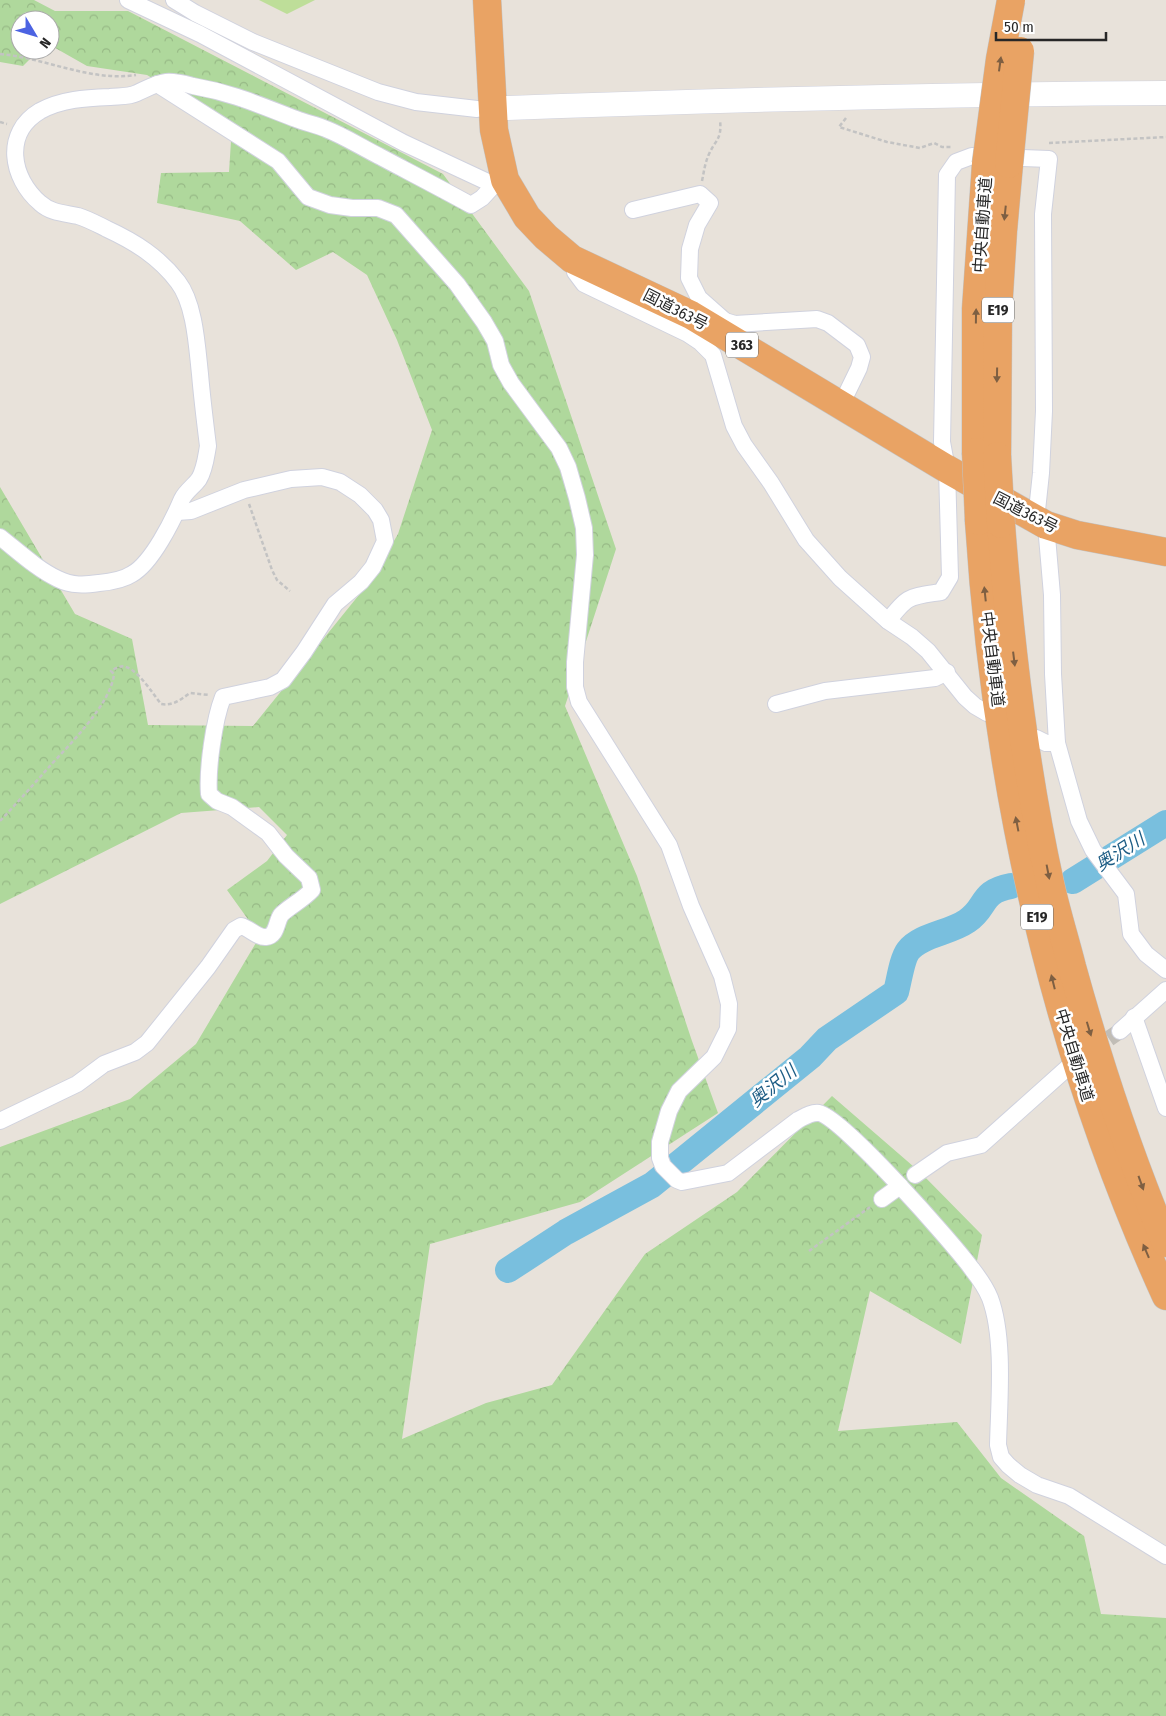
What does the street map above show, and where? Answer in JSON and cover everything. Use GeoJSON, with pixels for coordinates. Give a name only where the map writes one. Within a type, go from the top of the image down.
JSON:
{"type":"FeatureCollection","features":[{"type":"Feature","properties":{"kind":"highway","name":"国道363号"},"geometry":{"type":"LineString","coordinates":[[487,0],[494,130],[499,182],[546,237],[572,259],[691,315],[722,326],[841,405],[947,469],[1041,522],[1077,536],[1166,552]]}},
{"type":"Feature","properties":{"kind":"highway","name":"中央自動車道"},"geometry":{"type":"LineString","coordinates":[[1012,0],[1000,59],[998,164],[1003,231],[987,454],[990,522],[982,574],[998,706],[1030,892],[1066,1030],[1100,1132],[1145,1249],[1166,1296]]}},
{"type":"Feature","properties":{"kind":"highway","name":"中央自動車道"},"geometry":{"type":"LineString","coordinates":[[998,164],[1029,0]]}},
{"type":"Feature","properties":{"kind":"highway","name":"中央自動車道"},"geometry":{"type":"LineString","coordinates":[[990,522],[1004,572],[1032,793],[1050,885],[1088,1024],[1114,1106],[1144,1190],[1166,1243]]}},
{"type":"Feature","properties":{"kind":"street"},"geometry":{"type":"LineString","coordinates":[[0,537],[43,570],[59,580],[74,585],[111,582],[132,574],[149,559],[184,497],[199,478],[206,463],[208,446],[191,312],[180,284],[163,265],[142,247],[129,239],[78,216],[60,214],[48,208],[24,185],[18,169],[15,147],[20,128],[40,111],[61,102],[79,99],[131,96],[154,85],[172,82],[240,96],[297,120],[325,128],[471,205],[482,198],[499,182],[404,143],[200,34],[128,0]]}},
{"type":"Feature","properties":{"kind":"street"},"geometry":{"type":"LineString","coordinates":[[174,0],[195,13],[253,42],[378,92],[416,102],[476,109]]}},
{"type":"Feature","properties":{"kind":"street"},"geometry":{"type":"LineString","coordinates":[[154,85],[278,161],[308,197],[330,205],[352,208],[378,208],[396,215],[457,284],[484,322],[495,341],[501,365],[511,384],[559,448],[568,467],[584,528],[585,555],[575,662],[579,702],[669,845],[691,906],[722,976],[729,1004],[728,1029],[714,1057],[679,1092],[669,1111],[660,1142],[660,1158],[663,1166],[677,1180],[682,1182],[728,1173],[798,1120],[809,1114],[819,1113],[839,1125],[900,1186],[972,1268],[989,1297],[997,1329],[999,1358],[998,1445],[1001,1457],[1008,1466],[1020,1475],[1045,1488],[1069,1496],[1166,1556]]}},
{"type":"Feature","properties":{"kind":"street"},"geometry":{"type":"LineString","coordinates":[[506,108],[927,95],[1166,93]]}},
{"type":"Feature","properties":{"kind":"street"},"geometry":{"type":"LineString","coordinates":[[888,621],[903,602],[912,597],[941,592],[950,577],[947,469],[942,442],[947,175],[956,162],[972,156],[1048,160],[1043,214],[1044,410],[1041,522],[1052,595],[1053,674],[1057,743],[1079,820],[1093,850],[1126,894],[1131,934],[1146,954],[1166,970]]}},
{"type":"Feature","properties":{"kind":"street"},"geometry":{"type":"LineString","coordinates":[[633,210],[700,194],[710,203],[697,224],[690,249],[689,278],[699,298],[722,326],[817,319],[828,324],[857,346],[862,357],[859,368],[841,405]]}},
{"type":"Feature","properties":{"kind":"street"},"geometry":{"type":"LineString","coordinates":[[572,259],[575,272],[584,284],[688,334],[700,342],[712,355],[734,426],[744,445],[771,482],[806,540],[840,578],[888,621],[912,637],[928,651],[947,672],[965,697],[987,713]]}},
{"type":"Feature","properties":{"kind":"street"},"geometry":{"type":"LineString","coordinates":[[0,1121],[77,1084],[104,1064],[135,1052],[147,1043],[208,967],[234,930],[241,926],[247,927],[262,937],[271,935],[276,929],[282,914],[304,899],[312,890],[309,878],[286,856],[268,833],[232,807],[217,801],[209,794],[208,780],[218,710],[223,697],[270,687],[283,680],[304,652],[335,604],[361,582],[372,567],[385,540],[381,520],[375,510],[360,495],[340,482],[322,477],[291,479],[244,490],[191,510],[177,512]]}},
{"type":"Feature","properties":{"kind":"street"},"geometry":{"type":"LineString","coordinates":[[776,704],[825,691],[935,678],[947,672]]}},
{"type":"Feature","properties":{"kind":"street"},"geometry":{"type":"LineString","coordinates":[[1036,738],[1046,744],[1057,743]]}},
{"type":"Feature","properties":{"kind":"street"},"geometry":{"type":"LineString","coordinates":[[1120,1031],[1166,990]]}},
{"type":"Feature","properties":{"kind":"street"},"geometry":{"type":"LineString","coordinates":[[1134,1017],[1166,1108]]}},
{"type":"Feature","properties":{"kind":"street"},"geometry":{"type":"LineString","coordinates":[[915,1175],[948,1153],[981,1145],[1075,1061]]}},
{"type":"Feature","properties":{"kind":"street"},"geometry":{"type":"LineString","coordinates":[[882,1199],[900,1186]]}},
{"type":"Feature","properties":{"kind":"path"},"geometry":{"type":"LineString","coordinates":[[0,54],[89,74],[145,77],[154,85]]}},
{"type":"Feature","properties":{"kind":"path"},"geometry":{"type":"LineString","coordinates":[[700,194],[705,164],[720,135],[718,100]]}},
{"type":"Feature","properties":{"kind":"path"},"geometry":{"type":"LineString","coordinates":[[244,490],[272,570],[277,580],[290,591]]}},
{"type":"Feature","properties":{"kind":"path"},"geometry":{"type":"LineString","coordinates":[[0,821],[68,747],[101,706],[113,681],[114,674],[111,671],[120,666],[127,667],[134,672],[161,704],[168,706],[174,704],[190,693],[222,698]]}},
{"type":"Feature","properties":{"kind":"path"},"geometry":{"type":"LineString","coordinates":[[809,1251],[882,1199]]}},
{"type":"Feature","properties":{"kind":"green space"},"geometry":{"type":"Polygon","coordinates":[[[0,0],[34,0],[53,10],[10,10],[10,60],[29,60],[23,66],[0,62],[0,0]]]}},
{"type":"Feature","properties":{"kind":"green space"},"geometry":{"type":"Polygon","coordinates":[[[259,0],[315,0],[287,14],[259,0]]]}},
{"type":"Feature","properties":{"kind":"green space"},"geometry":{"type":"Polygon","coordinates":[[[60,11],[128,11],[443,174],[529,291],[616,549],[565,706],[637,876],[718,1113],[580,1202],[430,1244],[402,1439],[486,1403],[552,1385],[645,1254],[737,1192],[832,1096],[921,1173],[982,1235],[961,1344],[870,1291],[838,1431],[957,1422],[1001,1478],[1084,1536],[1101,1614],[1166,1618],[1166,1716],[0,1716],[0,1147],[130,1099],[196,1044],[260,936],[227,890],[267,861],[287,835],[259,807],[181,813],[0,904],[0,487],[75,614],[132,639],[148,725],[253,726],[371,580],[398,534],[432,430],[397,340],[367,275],[333,252],[296,270],[240,221],[157,203],[161,173],[229,172],[232,126],[147,75],[87,66],[60,51],[60,11]]]}},
{"type":"Feature","properties":{"kind":"waterway","name":"奥沢川"},"geometry":{"type":"LineString","coordinates":[[1073,881],[1166,823]]}},
{"type":"Feature","properties":{"kind":"waterway","name":"奥沢川"},"geometry":{"type":"LineString","coordinates":[[508,1270],[566,1232],[652,1185],[810,1057],[827,1039],[896,992],[904,959],[913,946],[920,941],[967,921],[974,916],[994,892],[1011,886]]}},
{"type":"Feature","properties":{"kind":"tunnel"},"geometry":{"type":"LineString","coordinates":[[1089,1052],[1120,1031]]}}]}
